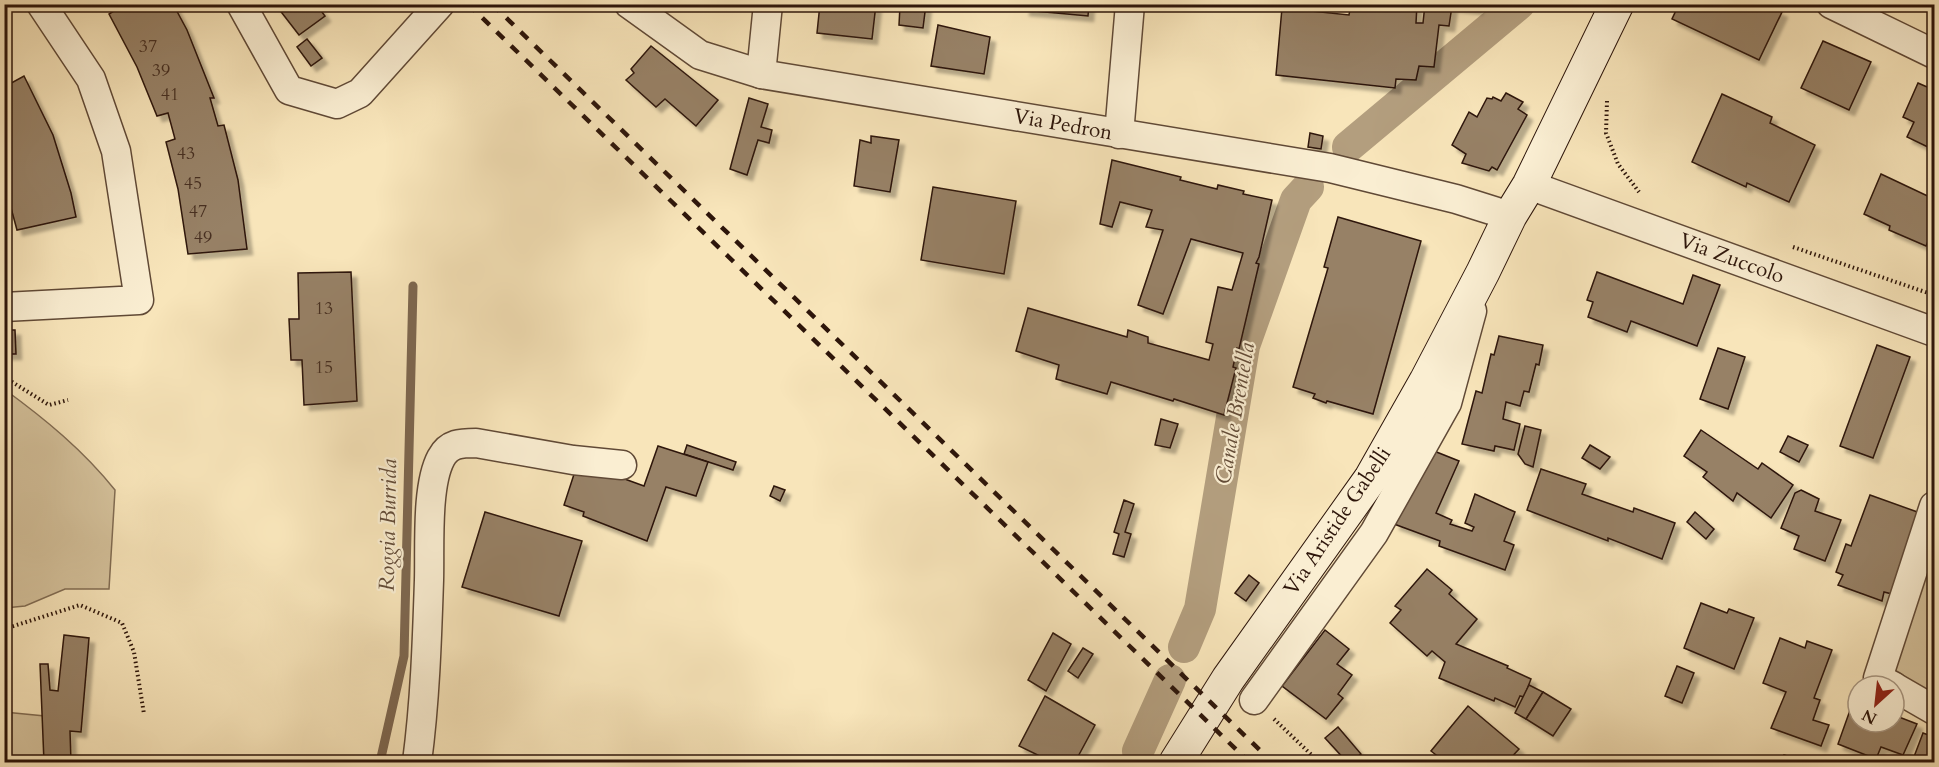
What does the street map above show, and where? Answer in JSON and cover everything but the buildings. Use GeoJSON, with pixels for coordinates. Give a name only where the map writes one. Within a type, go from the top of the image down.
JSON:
{"type":"FeatureCollection","features":[{"type":"Feature","properties":{"kind":"main road","name":"Via Aristide Gabelli"},"geometry":{"type":"LineString","coordinates":[[1176,762],[1228,679],[1371,478],[1426,381],[1510,216],[1529,185],[1617,4]]}},
{"type":"Feature","properties":{"kind":"street"},"geometry":{"type":"LineString","coordinates":[[4,307],[139,300],[116,151],[91,79],[41,4]]}},
{"type":"Feature","properties":{"kind":"street"},"geometry":{"type":"LineString","coordinates":[[241,4],[289,90],[337,104],[360,93],[440,4]]}},
{"type":"Feature","properties":{"kind":"street","name":"Via Pedron"},"geometry":{"type":"LineString","coordinates":[[629,4],[700,55],[761,74],[1330,168],[1456,199],[1510,216]]}},
{"type":"Feature","properties":{"kind":"street"},"geometry":{"type":"LineString","coordinates":[[761,74],[768,4]]}},
{"type":"Feature","properties":{"kind":"street"},"geometry":{"type":"LineString","coordinates":[[1119,134],[1130,4]]}},
{"type":"Feature","properties":{"kind":"street"},"geometry":{"type":"LineString","coordinates":[[1831,4],[1935,54]]}},
{"type":"Feature","properties":{"kind":"street","name":"Via Zuccolo"},"geometry":{"type":"LineString","coordinates":[[1529,185],[1935,332]]}},
{"type":"Feature","properties":{"kind":"street","name":"Via Aristide Gabelli"},"geometry":{"type":"LineString","coordinates":[[1254,700],[1374,533],[1447,403],[1483,272]]}},
{"type":"Feature","properties":{"kind":"street"},"geometry":{"type":"LineString","coordinates":[[417,762],[426,658],[431,504],[435,472],[442,456],[450,446],[460,443],[476,443],[573,460],[622,465]]}},
{"type":"Feature","properties":{"kind":"street"},"geometry":{"type":"LineString","coordinates":[[1879,674],[1935,506]]}},
{"type":"Feature","properties":{"kind":"street"},"geometry":{"type":"LineString","coordinates":[[1906,693],[1935,710]]}},
{"type":"Feature","properties":{"kind":"path"},"geometry":{"type":"LineString","coordinates":[[1607,91],[1606,133],[1618,164],[1640,193]]}},
{"type":"Feature","properties":{"kind":"path"},"geometry":{"type":"LineString","coordinates":[[1789,245],[1935,295]]}},
{"type":"Feature","properties":{"kind":"path"},"geometry":{"type":"LineString","coordinates":[[4,377],[49,405],[68,400]]}},
{"type":"Feature","properties":{"kind":"path"},"geometry":{"type":"LineString","coordinates":[[4,629],[80,605],[122,623],[134,652],[144,714]]}},
{"type":"Feature","properties":{"kind":"path"},"geometry":{"type":"LineString","coordinates":[[1254,700],[1319,762]]}},
{"type":"Feature","properties":{"kind":"shaded area"},"geometry":{"type":"Polygon","coordinates":[[[4,389],[63,436],[115,490],[109,589],[65,589],[25,606],[5,608],[4,389]]]}},
{"type":"Feature","properties":{"kind":"shaded area"},"geometry":{"type":"Polygon","coordinates":[[[1934,540],[1934,696],[1906,681],[1906,674],[1890,672],[1934,540]]]}},
{"type":"Feature","properties":{"kind":"shaded area"},"geometry":{"type":"Polygon","coordinates":[[[4,712],[55,717],[57,762],[5,762],[4,712]]]}},
{"type":"Feature","properties":{"kind":"waterway","name":"Canale Brentella"},"geometry":{"type":"LineString","coordinates":[[1348,147],[1519,4]]}},
{"type":"Feature","properties":{"kind":"waterway","name":"Canale Brentella"},"geometry":{"type":"LineString","coordinates":[[1184,647],[1200,609],[1244,346],[1296,200],[1308,187]]}},
{"type":"Feature","properties":{"kind":"waterway","name":"Roggia Burrida"},"geometry":{"type":"LineString","coordinates":[[380,762],[404,656],[413,286]]}},
{"type":"Feature","properties":{"kind":"waterway","name":"Canale Brentella"},"geometry":{"type":"LineString","coordinates":[[1138,751],[1170,680]]}},
{"type":"Feature","properties":{"kind":"railway"},"geometry":{"type":"LineString","coordinates":[[468,4],[1249,762]]}},
{"type":"Feature","properties":{"kind":"railway"},"geometry":{"type":"LineString","coordinates":[[492,4],[1272,762]]}}]}
